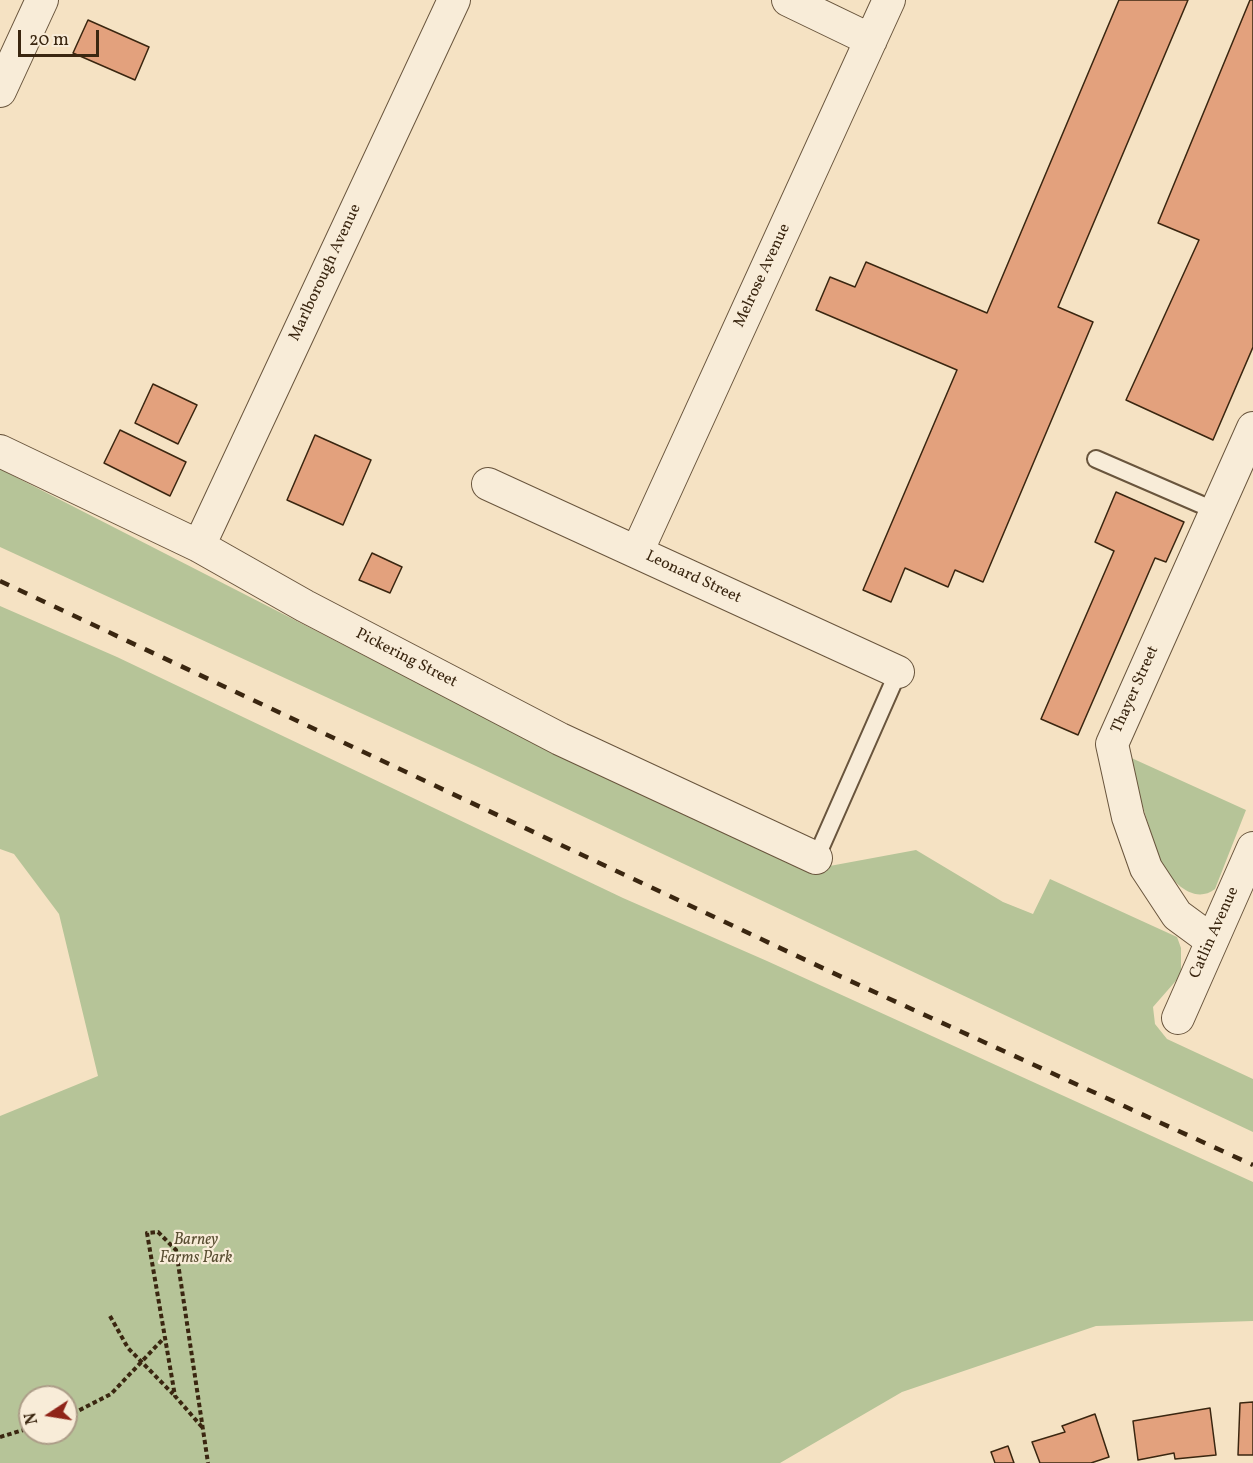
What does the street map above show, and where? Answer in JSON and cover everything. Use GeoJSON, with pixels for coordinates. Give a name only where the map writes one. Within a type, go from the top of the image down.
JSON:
{"type":"FeatureCollection","features":[{"type":"Feature","properties":{"kind":"street"},"geometry":{"type":"LineString","coordinates":[[0,91],[42,0]]}},
{"type":"Feature","properties":{"kind":"street","name":"Marlborough Avenue"},"geometry":{"type":"LineString","coordinates":[[199,546],[454,0]]}},
{"type":"Feature","properties":{"kind":"street"},"geometry":{"type":"LineString","coordinates":[[788,0],[871,40]]}},
{"type":"Feature","properties":{"kind":"street","name":"Melrose Avenue"},"geometry":{"type":"LineString","coordinates":[[637,552],[889,0]]}},
{"type":"Feature","properties":{"kind":"street","name":"Thayer Street"},"geometry":{"type":"LineString","coordinates":[[1211,940],[1177,915],[1146,868],[1128,817],[1112,744],[1253,428]]}},
{"type":"Feature","properties":{"kind":"street","name":"Pickering Street"},"geometry":{"type":"LineString","coordinates":[[0,451],[199,546],[305,606],[560,739],[816,858]]}},
{"type":"Feature","properties":{"kind":"street","name":"Leonard Street"},"geometry":{"type":"LineString","coordinates":[[488,484],[898,672]]}},
{"type":"Feature","properties":{"kind":"street","name":"Catlin Avenue"},"geometry":{"type":"LineString","coordinates":[[1178,1018],[1253,848]]}},
{"type":"Feature","properties":{"kind":"lane"},"geometry":{"type":"LineString","coordinates":[[1096,459],[1216,511]]}},
{"type":"Feature","properties":{"kind":"lane"},"geometry":{"type":"LineString","coordinates":[[816,858],[898,672]]}},
{"type":"Feature","properties":{"kind":"path"},"geometry":{"type":"LineString","coordinates":[[175,1396],[147,1233],[158,1232],[176,1250],[208,1463]]}},
{"type":"Feature","properties":{"kind":"path"},"geometry":{"type":"LineString","coordinates":[[110,1316],[128,1348],[143,1361],[202,1427]]}},
{"type":"Feature","properties":{"kind":"path"},"geometry":{"type":"LineString","coordinates":[[78,1411],[111,1394],[165,1338]]}},
{"type":"Feature","properties":{"kind":"path"},"geometry":{"type":"LineString","coordinates":[[0,1437],[18,1432]]}},
{"type":"Feature","properties":{"kind":"green space"},"geometry":{"type":"Polygon","coordinates":[[[0,469],[574,763],[808,870],[916,850],[1003,902],[1033,914],[1050,879],[1177,937],[1181,948],[1181,975],[1153,1007],[1155,1024],[1167,1039],[1253,1079],[1253,1132],[476,766],[0,547],[0,469]]]}},
{"type":"Feature","properties":{"kind":"green space","name":"Barney Farms Park"},"geometry":{"type":"Polygon","coordinates":[[[0,606],[117,657],[623,898],[1253,1182],[1253,1321],[1096,1326],[902,1392],[780,1463],[0,1463],[0,1116],[98,1076],[59,914],[14,854],[0,849],[0,606]]]}},
{"type":"Feature","properties":{"kind":"green space"},"geometry":{"type":"Polygon","coordinates":[[[1127,756],[1246,810],[1215,889],[1207,893],[1192,893],[1178,884],[1161,865],[1127,756]]]}},
{"type":"Feature","properties":{"kind":"building"},"geometry":{"type":"Polygon","coordinates":[[[1119,0],[1188,0],[1058,307],[1093,322],[983,582],[955,570],[948,587],[905,568],[891,602],[863,590],[957,370],[816,310],[830,277],[855,287],[866,262],[987,313],[1119,0]]]}},
{"type":"Feature","properties":{"kind":"building"},"geometry":{"type":"Polygon","coordinates":[[[1250,0],[1253,0],[1253,347],[1213,440],[1126,400],[1199,240],[1158,223],[1250,0]]]}},
{"type":"Feature","properties":{"kind":"building"},"geometry":{"type":"Polygon","coordinates":[[[88,20],[149,47],[135,80],[73,53],[88,20]]]}},
{"type":"Feature","properties":{"kind":"building"},"geometry":{"type":"Polygon","coordinates":[[[153,384],[197,405],[178,444],[135,423],[153,384]]]}},
{"type":"Feature","properties":{"kind":"building"},"geometry":{"type":"Polygon","coordinates":[[[120,430],[186,462],[170,496],[104,463],[120,430]]]}},
{"type":"Feature","properties":{"kind":"building"},"geometry":{"type":"Polygon","coordinates":[[[315,435],[371,460],[343,525],[287,500],[315,435]]]}},
{"type":"Feature","properties":{"kind":"building"},"geometry":{"type":"Polygon","coordinates":[[[1116,492],[1184,522],[1166,562],[1155,558],[1078,735],[1041,719],[1114,551],[1095,542],[1116,492]]]}},
{"type":"Feature","properties":{"kind":"building"},"geometry":{"type":"Polygon","coordinates":[[[372,553],[402,567],[390,593],[359,580],[372,553]]]}},
{"type":"Feature","properties":{"kind":"building"},"geometry":{"type":"Polygon","coordinates":[[[1253,1402],[1253,1455],[1238,1455],[1240,1403],[1253,1402]]]}},
{"type":"Feature","properties":{"kind":"building"},"geometry":{"type":"Polygon","coordinates":[[[1210,1408],[1216,1455],[1175,1459],[1174,1453],[1138,1460],[1133,1421],[1210,1408]]]}},
{"type":"Feature","properties":{"kind":"building"},"geometry":{"type":"Polygon","coordinates":[[[1095,1414],[1109,1457],[1091,1463],[1040,1463],[1032,1442],[1065,1432],[1062,1426],[1095,1414]]]}},
{"type":"Feature","properties":{"kind":"building"},"geometry":{"type":"Polygon","coordinates":[[[1008,1446],[1014,1463],[995,1463],[991,1452],[1008,1446]]]}},
{"type":"Feature","properties":{"kind":"railway"},"geometry":{"type":"LineString","coordinates":[[0,581],[846,979],[1253,1165]]}}]}
